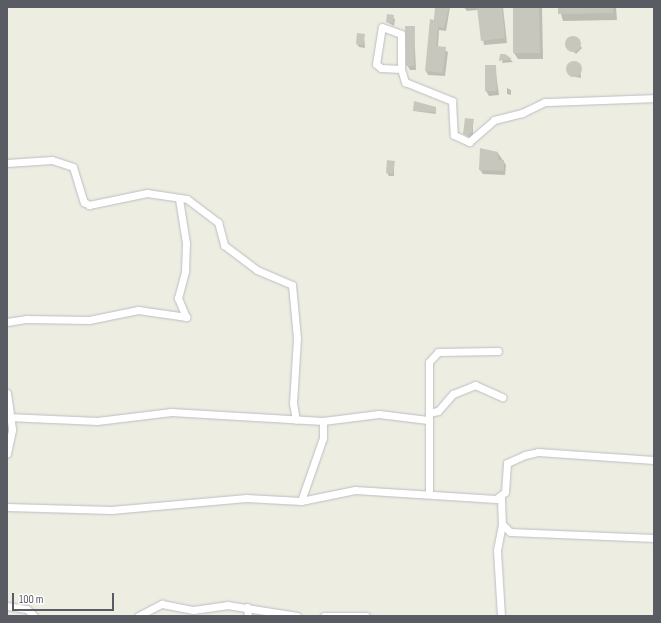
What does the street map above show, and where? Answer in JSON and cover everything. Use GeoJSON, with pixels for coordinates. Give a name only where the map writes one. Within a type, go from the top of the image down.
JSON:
{"type":"FeatureCollection","features":[{"type":"Feature","properties":{"kind":"street"},"geometry":{"type":"LineString","coordinates":[[401,69],[381,68],[376,64],[382,28],[401,34],[401,69],[405,82],[452,101],[454,135],[469,142],[494,120],[522,113],[545,102],[654,98]]}},
{"type":"Feature","properties":{"kind":"street"},"geometry":{"type":"LineString","coordinates":[[7,163],[52,160],[72,167],[84,202],[89,205],[147,193],[179,199],[198,205],[218,222],[224,245],[257,270],[294,289],[297,338],[293,403],[296,420]]}},
{"type":"Feature","properties":{"kind":"street"},"geometry":{"type":"LineString","coordinates":[[7,322],[27,319],[89,320],[138,310],[186,317],[178,298],[186,243],[179,199]]}},
{"type":"Feature","properties":{"kind":"street"},"geometry":{"type":"LineString","coordinates":[[429,494],[429,362],[432,356],[438,352],[498,351]]}},
{"type":"Feature","properties":{"kind":"street"},"geometry":{"type":"LineString","coordinates":[[9,418],[97,421],[176,412],[323,421],[379,414],[429,417],[438,411],[453,394],[468,387],[482,386],[502,397]]}},
{"type":"Feature","properties":{"kind":"street"},"geometry":{"type":"LineString","coordinates":[[7,393],[11,444],[7,453]]}},
{"type":"Feature","properties":{"kind":"street"},"geometry":{"type":"LineString","coordinates":[[301,501],[323,438],[323,421]]}},
{"type":"Feature","properties":{"kind":"street"},"geometry":{"type":"LineString","coordinates":[[501,616],[497,550],[502,524],[500,498],[505,492],[506,463],[524,455],[538,452],[654,460]]}},
{"type":"Feature","properties":{"kind":"street"},"geometry":{"type":"LineString","coordinates":[[7,507],[111,510],[246,498],[301,501],[355,490],[500,498]]}},
{"type":"Feature","properties":{"kind":"street"},"geometry":{"type":"LineString","coordinates":[[502,524],[517,534],[654,538]]}},
{"type":"Feature","properties":{"kind":"street"},"geometry":{"type":"LineString","coordinates":[[138,616],[162,604],[193,610],[227,605],[297,616]]}},
{"type":"Feature","properties":{"kind":"street"},"geometry":{"type":"LineString","coordinates":[[7,606],[27,609],[34,616]]}},
{"type":"Feature","properties":{"kind":"street"},"geometry":{"type":"LineString","coordinates":[[247,607],[248,616]]}},
{"type":"Feature","properties":{"kind":"street"},"geometry":{"type":"LineString","coordinates":[[324,616],[366,616]]}},
{"type":"Feature","properties":{"kind":"building"},"geometry":{"type":"Polygon","coordinates":[[[435,7],[449,7],[444,28],[438,27],[436,46],[446,47],[443,73],[425,71],[430,19],[434,20],[435,7]]]}},
{"type":"Feature","properties":{"kind":"building"},"geometry":{"type":"Polygon","coordinates":[[[477,7],[502,7],[505,38],[481,41],[477,7]]]}},
{"type":"Feature","properties":{"kind":"building"},"geometry":{"type":"Polygon","coordinates":[[[513,7],[539,7],[540,53],[513,53],[513,7]]]}},
{"type":"Feature","properties":{"kind":"building"},"geometry":{"type":"Polygon","coordinates":[[[558,7],[613,7],[613,13],[558,14],[558,7]]]}},
{"type":"Feature","properties":{"kind":"building"},"geometry":{"type":"Polygon","coordinates":[[[387,14],[394,15],[393,23],[386,22],[387,14]]]}},
{"type":"Feature","properties":{"kind":"building"},"geometry":{"type":"Polygon","coordinates":[[[405,26],[415,26],[414,66],[406,66],[405,26]]]}},
{"type":"Feature","properties":{"kind":"building"},"geometry":{"type":"Polygon","coordinates":[[[357,33],[365,34],[363,45],[356,44],[357,33]]]}},
{"type":"Feature","properties":{"kind":"building"},"geometry":{"type":"Polygon","coordinates":[[[573,36],[579,38],[581,44],[579,50],[573,52],[567,50],[565,44],[567,38],[573,36]]]}},
{"type":"Feature","properties":{"kind":"building"},"geometry":{"type":"Polygon","coordinates":[[[500,54],[505,54],[512,59],[499,61],[500,54]]]}},
{"type":"Feature","properties":{"kind":"building"},"geometry":{"type":"Polygon","coordinates":[[[574,61],[580,63],[582,69],[580,75],[574,77],[568,75],[566,69],[568,63],[574,61]]]}},
{"type":"Feature","properties":{"kind":"building"},"geometry":{"type":"Polygon","coordinates":[[[485,65],[496,65],[497,91],[485,91],[485,65]]]}},
{"type":"Feature","properties":{"kind":"building"},"geometry":{"type":"Polygon","coordinates":[[[414,101],[436,107],[436,112],[413,111],[414,101]]]}},
{"type":"Feature","properties":{"kind":"building"},"geometry":{"type":"Polygon","coordinates":[[[465,118],[474,119],[472,132],[468,136],[463,134],[465,118]]]}},
{"type":"Feature","properties":{"kind":"building"},"geometry":{"type":"Polygon","coordinates":[[[480,148],[498,152],[498,160],[504,160],[504,171],[479,170],[480,148]]]}},
{"type":"Feature","properties":{"kind":"building"},"geometry":{"type":"Polygon","coordinates":[[[387,160],[395,161],[393,174],[386,173],[387,160]]]}}]}
